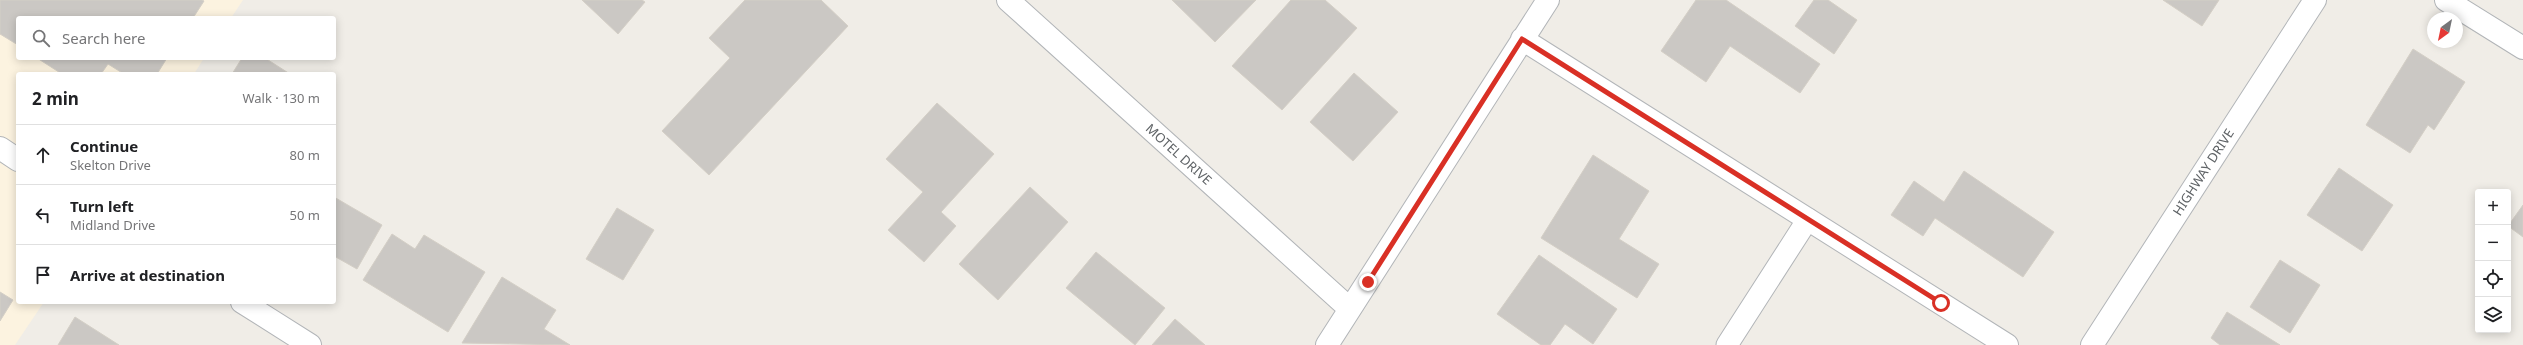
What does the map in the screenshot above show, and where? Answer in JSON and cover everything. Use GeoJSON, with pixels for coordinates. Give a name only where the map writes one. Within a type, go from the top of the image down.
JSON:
{"type":"FeatureCollection","features":[{"type":"Feature","properties":{"kind":"street","name":"MOTEL DRIVE"},"geometry":{"type":"LineString","coordinates":[[1008,0],[1350,308]]}},
{"type":"Feature","properties":{"kind":"street"},"geometry":{"type":"LineString","coordinates":[[1327,345],[1548,0]]}},
{"type":"Feature","properties":{"kind":"street","name":"HIGHWAY DRIVE"},"geometry":{"type":"LineString","coordinates":[[2092,345],[2315,0]]}},
{"type":"Feature","properties":{"kind":"street"},"geometry":{"type":"LineString","coordinates":[[2446,0],[2523,48]]}},
{"type":"Feature","properties":{"kind":"street"},"geometry":{"type":"LineString","coordinates":[[1522,39],[2007,345]]}},
{"type":"Feature","properties":{"kind":"street"},"geometry":{"type":"LineString","coordinates":[[0,148],[16,159]]}},
{"type":"Feature","properties":{"kind":"street"},"geometry":{"type":"LineString","coordinates":[[245,304],[310,345]]}},
{"type":"Feature","properties":{"kind":"lane"},"geometry":{"type":"LineString","coordinates":[[1727,345],[1808,219]]}},
{"type":"Feature","properties":{"kind":"shaded area"},"geometry":{"type":"Polygon","coordinates":[[[0,0],[243,0],[232,16],[16,16],[16,60],[203,60],[195,72],[16,72],[16,304],[43,304],[15,345],[0,345],[0,0]]]}},
{"type":"Feature","properties":{"kind":"building"},"geometry":{"type":"Polygon","coordinates":[[[0,0],[204,1],[194,16],[16,16],[16,44],[0,34],[0,0]]]}},
{"type":"Feature","properties":{"kind":"building"},"geometry":{"type":"Polygon","coordinates":[[[582,0],[642,0],[645,2],[618,34],[582,0]]]}},
{"type":"Feature","properties":{"kind":"building"},"geometry":{"type":"Polygon","coordinates":[[[745,0],[821,0],[848,26],[709,175],[662,131],[730,58],[709,38],[745,0]]]}},
{"type":"Feature","properties":{"kind":"building"},"geometry":{"type":"Polygon","coordinates":[[[1172,0],[1256,0],[1215,42],[1172,0]]]}},
{"type":"Feature","properties":{"kind":"building"},"geometry":{"type":"Polygon","coordinates":[[[1291,0],[1325,0],[1357,28],[1282,110],[1232,66],[1291,0]]]}},
{"type":"Feature","properties":{"kind":"building"},"geometry":{"type":"Polygon","coordinates":[[[1696,0],[1726,0],[1820,64],[1800,93],[1730,46],[1706,82],[1661,51],[1696,0]]]}},
{"type":"Feature","properties":{"kind":"building"},"geometry":{"type":"Polygon","coordinates":[[[1814,0],[1828,0],[1857,20],[1834,54],[1795,26],[1814,0]]]}},
{"type":"Feature","properties":{"kind":"building"},"geometry":{"type":"Polygon","coordinates":[[[2163,0],[2219,0],[2202,26],[2163,0]]]}},
{"type":"Feature","properties":{"kind":"building"},"geometry":{"type":"Polygon","coordinates":[[[2413,49],[2465,82],[2434,130],[2428,125],[2410,153],[2366,125],[2413,49]]]}},
{"type":"Feature","properties":{"kind":"building"},"geometry":{"type":"Polygon","coordinates":[[[40,60],[166,60],[158,72],[121,72],[108,64],[102,72],[59,72],[40,60]]]}},
{"type":"Feature","properties":{"kind":"building"},"geometry":{"type":"Polygon","coordinates":[[[241,60],[268,60],[287,72],[233,72],[241,60]]]}},
{"type":"Feature","properties":{"kind":"building"},"geometry":{"type":"Polygon","coordinates":[[[1354,73],[1398,112],[1353,161],[1310,122],[1354,73]]]}},
{"type":"Feature","properties":{"kind":"building"},"geometry":{"type":"Polygon","coordinates":[[[937,103],[994,154],[941,212],[956,226],[924,262],[888,230],[923,192],[886,159],[937,103]]]}},
{"type":"Feature","properties":{"kind":"building"},"geometry":{"type":"Polygon","coordinates":[[[1593,155],[1649,191],[1619,239],[1659,264],[1637,298],[1541,238],[1593,155]]]}},
{"type":"Feature","properties":{"kind":"building"},"geometry":{"type":"Polygon","coordinates":[[[2339,168],[2393,205],[2362,251],[2307,215],[2339,168]]]}},
{"type":"Feature","properties":{"kind":"building"},"geometry":{"type":"Polygon","coordinates":[[[1964,171],[2054,232],[2023,277],[1935,218],[1923,236],[1891,215],[1914,181],[1944,202],[1964,171]]]}},
{"type":"Feature","properties":{"kind":"building"},"geometry":{"type":"Polygon","coordinates":[[[1030,187],[1068,222],[998,300],[959,264],[1030,187]]]}},
{"type":"Feature","properties":{"kind":"building"},"geometry":{"type":"Polygon","coordinates":[[[336,198],[382,225],[357,269],[336,257],[336,198]]]}},
{"type":"Feature","properties":{"kind":"building"},"geometry":{"type":"Polygon","coordinates":[[[2523,205],[2523,237],[2511,228],[2511,222],[2523,205]]]}},
{"type":"Feature","properties":{"kind":"building"},"geometry":{"type":"Polygon","coordinates":[[[617,208],[654,230],[623,280],[586,259],[617,208]]]}},
{"type":"Feature","properties":{"kind":"building"},"geometry":{"type":"Polygon","coordinates":[[[392,234],[415,249],[424,235],[485,272],[448,332],[363,280],[392,234]]]}},
{"type":"Feature","properties":{"kind":"building"},"geometry":{"type":"Polygon","coordinates":[[[1096,252],[1165,308],[1135,345],[1066,288],[1096,252]]]}},
{"type":"Feature","properties":{"kind":"building"},"geometry":{"type":"Polygon","coordinates":[[[1539,255],[1617,309],[1593,344],[1565,324],[1550,345],[1541,345],[1497,314],[1539,255]]]}},
{"type":"Feature","properties":{"kind":"building"},"geometry":{"type":"Polygon","coordinates":[[[2280,260],[2320,285],[2290,333],[2250,307],[2280,260]]]}},
{"type":"Feature","properties":{"kind":"building"},"geometry":{"type":"Polygon","coordinates":[[[502,277],[556,310],[544,329],[570,345],[462,343],[502,277]]]}},
{"type":"Feature","properties":{"kind":"building"},"geometry":{"type":"Polygon","coordinates":[[[0,292],[13,300],[0,321],[0,292]]]}},
{"type":"Feature","properties":{"kind":"building"},"geometry":{"type":"Polygon","coordinates":[[[2227,312],[2280,345],[2220,345],[2211,338],[2227,312]]]}},
{"type":"Feature","properties":{"kind":"building"},"geometry":{"type":"Polygon","coordinates":[[[75,317],[119,345],[58,345],[75,317]]]}},
{"type":"Feature","properties":{"kind":"building"},"geometry":{"type":"Polygon","coordinates":[[[1175,319],[1205,345],[1152,345],[1175,319]]]}},
{"type":"Feature","properties":{"kind":"route"},"geometry":{"type":"LineString","coordinates":[[1368,282],[1522,39],[1941,303]]}}]}
